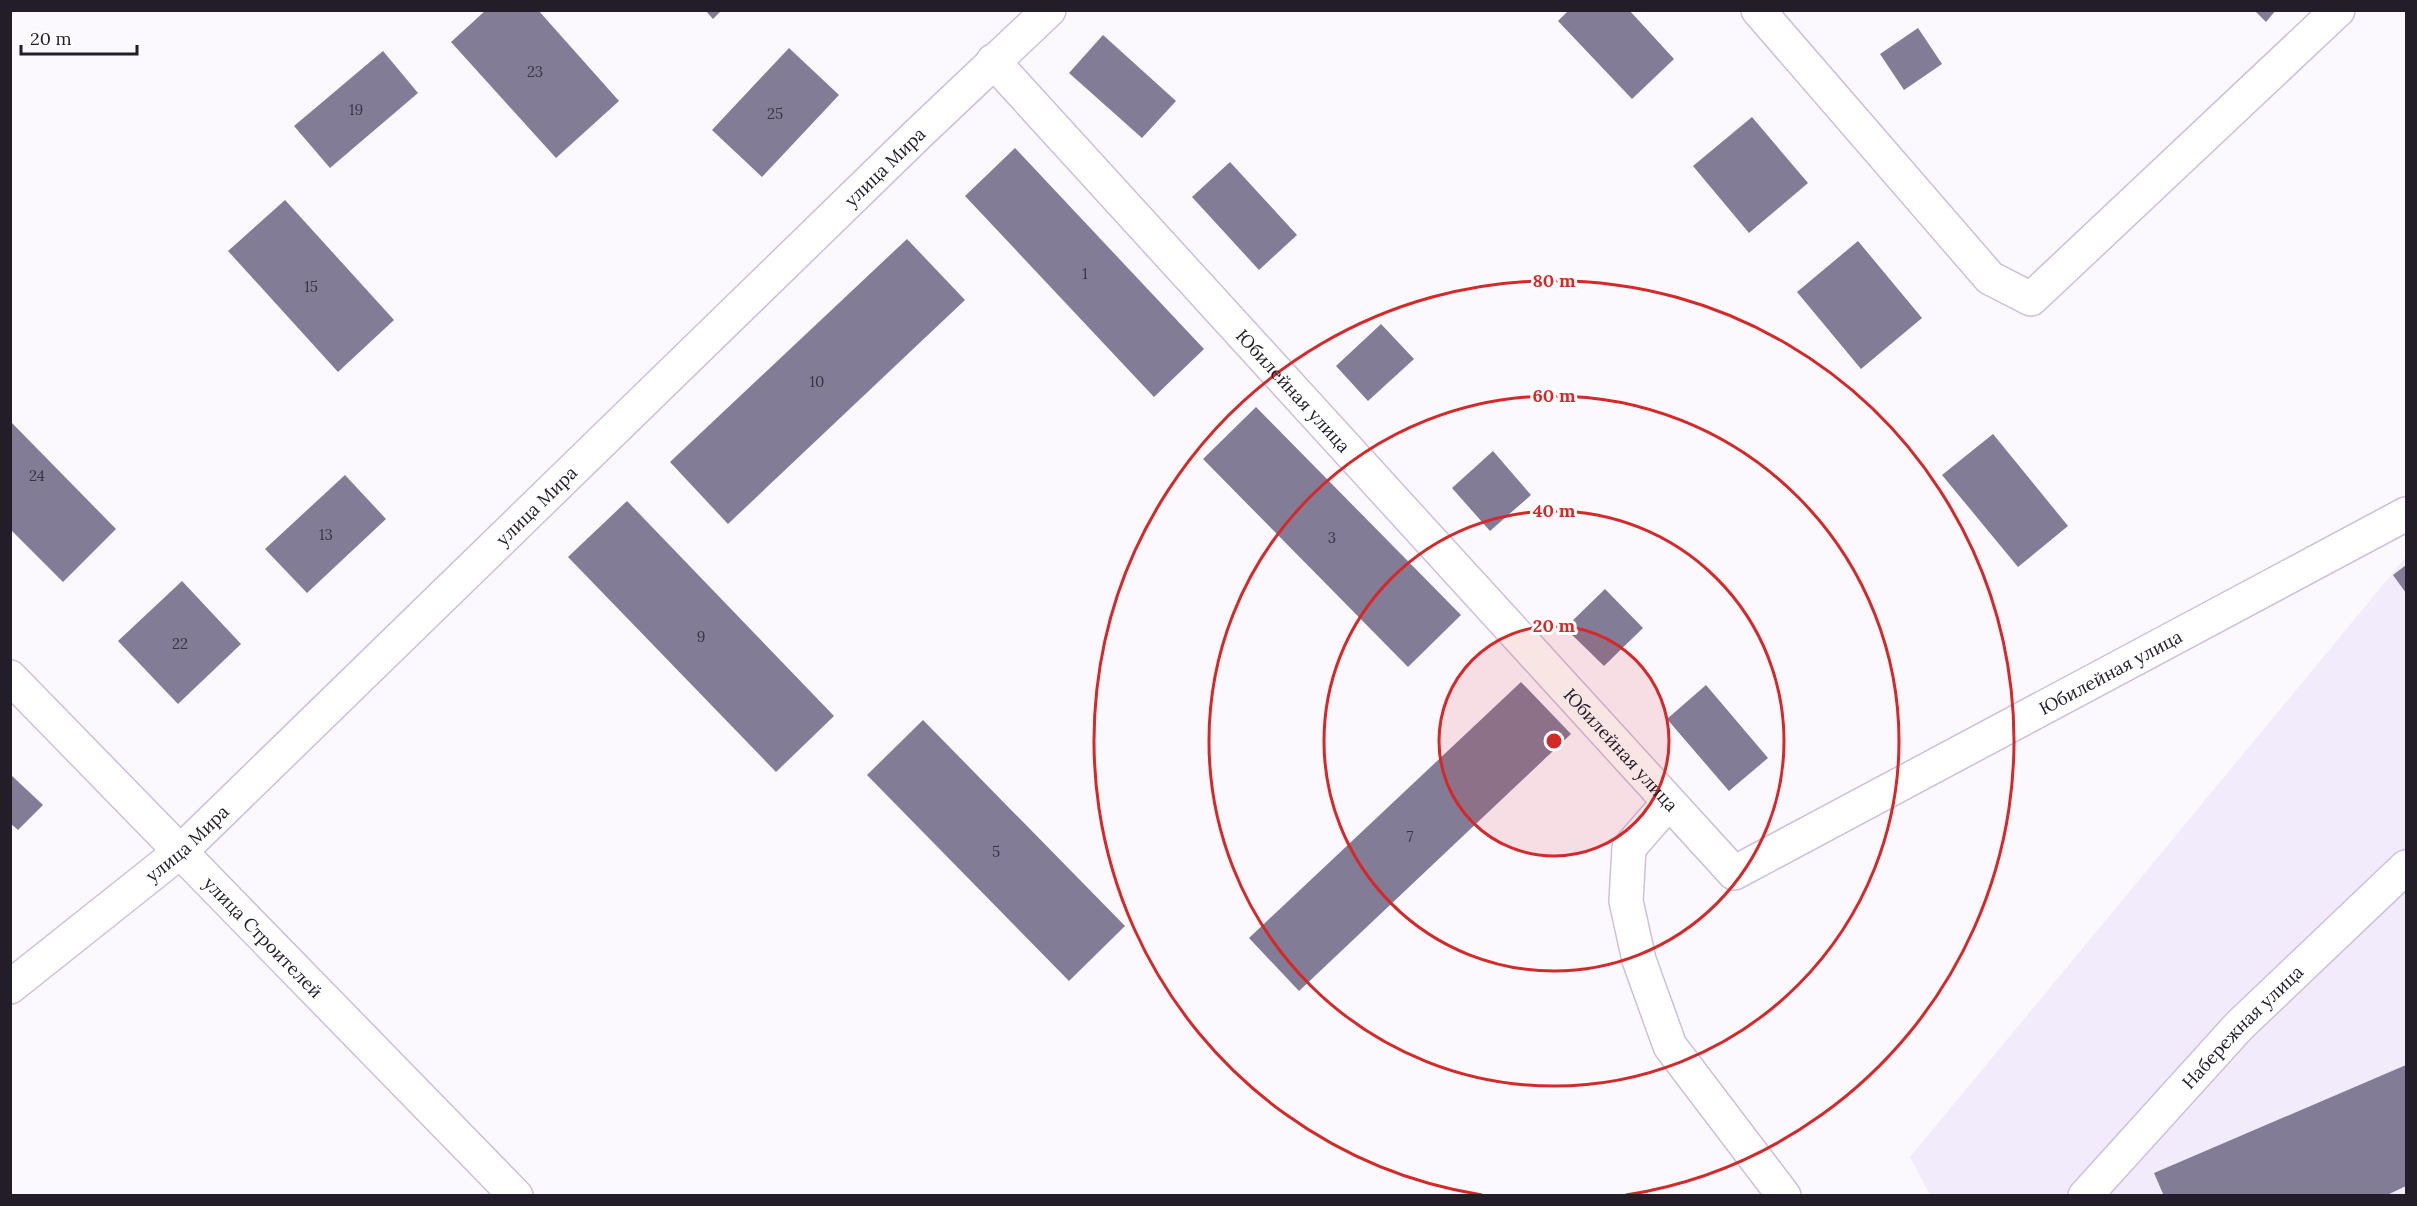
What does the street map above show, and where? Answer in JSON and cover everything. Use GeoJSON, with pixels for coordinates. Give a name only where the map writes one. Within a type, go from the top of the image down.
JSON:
{"type":"FeatureCollection","features":[{"type":"Feature","properties":{"kind":"street","name":"улица Мира"},"geometry":{"type":"LineString","coordinates":[[10,987],[181,851],[993,61],[1049,10]]}},
{"type":"Feature","properties":{"kind":"street"},"geometry":{"type":"LineString","coordinates":[[1758,10],[1990,278],[2031,299],[2338,10]]}},
{"type":"Feature","properties":{"kind":"street","name":"Юбилейная улица"},"geometry":{"type":"LineString","coordinates":[[993,61],[1734,873],[2406,514]]}},
{"type":"Feature","properties":{"kind":"street","name":"улица Строителей"},"geometry":{"type":"LineString","coordinates":[[10,677],[516,1196]]}},
{"type":"Feature","properties":{"kind":"street"},"geometry":{"type":"LineString","coordinates":[[1669,802],[1629,848],[1626,901],[1640,960],[1670,1046],[1784,1196]]}},
{"type":"Feature","properties":{"kind":"street","name":"Набережная улица"},"geometry":{"type":"LineString","coordinates":[[2085,1196],[2239,1026],[2406,867]]}},
{"type":"Feature","properties":{"kind":"shaded area"},"geometry":{"type":"Polygon","coordinates":[[[2406,557],[2406,1195],[1930,1195],[1910,1157],[2406,557]]]}},
{"type":"Feature","properties":{"kind":"building"},"geometry":{"type":"Polygon","coordinates":[[[486,10],[538,10],[619,101],[556,158],[451,42],[486,10]]]}},
{"type":"Feature","properties":{"kind":"building"},"geometry":{"type":"Polygon","coordinates":[[[705,10],[722,10],[713,19],[705,10]]]}},
{"type":"Feature","properties":{"kind":"building"},"geometry":{"type":"Polygon","coordinates":[[[1569,10],[1629,10],[1674,59],[1632,99],[1558,21],[1569,10]]]}},
{"type":"Feature","properties":{"kind":"building"},"geometry":{"type":"Polygon","coordinates":[[[2254,10],[2276,10],[2266,22],[2254,10]]]}},
{"type":"Feature","properties":{"kind":"building"},"geometry":{"type":"Polygon","coordinates":[[[1918,28],[1942,64],[1904,90],[1880,54],[1918,28]]]}},
{"type":"Feature","properties":{"kind":"building"},"geometry":{"type":"Polygon","coordinates":[[[1103,35],[1176,101],[1142,138],[1069,73],[1103,35]]]}},
{"type":"Feature","properties":{"kind":"building"},"geometry":{"type":"Polygon","coordinates":[[[789,48],[839,95],[762,177],[712,130],[789,48]]]}},
{"type":"Feature","properties":{"kind":"building"},"geometry":{"type":"Polygon","coordinates":[[[383,51],[418,93],[330,168],[294,126],[383,51]]]}},
{"type":"Feature","properties":{"kind":"building"},"geometry":{"type":"Polygon","coordinates":[[[1752,117],[1808,183],[1749,233],[1693,166],[1752,117]]]}},
{"type":"Feature","properties":{"kind":"building"},"geometry":{"type":"Polygon","coordinates":[[[1015,148],[1204,349],[1154,397],[965,196],[1015,148]]]}},
{"type":"Feature","properties":{"kind":"building"},"geometry":{"type":"Polygon","coordinates":[[[1230,162],[1297,235],[1259,270],[1192,197],[1230,162]]]}},
{"type":"Feature","properties":{"kind":"building"},"geometry":{"type":"Polygon","coordinates":[[[285,200],[394,320],[338,372],[228,251],[285,200]]]}},
{"type":"Feature","properties":{"kind":"building"},"geometry":{"type":"Polygon","coordinates":[[[907,239],[965,300],[728,524],[670,462],[907,239]]]}},
{"type":"Feature","properties":{"kind":"building"},"geometry":{"type":"Polygon","coordinates":[[[1858,241],[1922,318],[1861,369],[1797,292],[1858,241]]]}},
{"type":"Feature","properties":{"kind":"building"},"geometry":{"type":"Polygon","coordinates":[[[1381,324],[1414,359],[1368,401],[1336,366],[1381,324]]]}},
{"type":"Feature","properties":{"kind":"building"},"geometry":{"type":"Polygon","coordinates":[[[1256,407],[1461,615],[1408,667],[1203,459],[1256,407]]]}},
{"type":"Feature","properties":{"kind":"building"},"geometry":{"type":"Polygon","coordinates":[[[10,421],[116,529],[63,582],[10,529],[10,421]]]}},
{"type":"Feature","properties":{"kind":"building"},"geometry":{"type":"Polygon","coordinates":[[[1993,434],[2068,526],[2018,567],[1942,475],[1993,434]]]}},
{"type":"Feature","properties":{"kind":"building"},"geometry":{"type":"Polygon","coordinates":[[[1493,451],[1531,495],[1490,531],[1452,488],[1493,451]]]}},
{"type":"Feature","properties":{"kind":"building"},"geometry":{"type":"Polygon","coordinates":[[[345,475],[386,519],[307,593],[265,549],[345,475]]]}},
{"type":"Feature","properties":{"kind":"building"},"geometry":{"type":"Polygon","coordinates":[[[627,501],[834,716],[776,772],[568,557],[627,501]]]}},
{"type":"Feature","properties":{"kind":"building"},"geometry":{"type":"Polygon","coordinates":[[[2406,565],[2406,593],[2393,575],[2406,565]]]}},
{"type":"Feature","properties":{"kind":"building"},"geometry":{"type":"Polygon","coordinates":[[[182,581],[241,644],[178,704],[118,641],[182,581]]]}},
{"type":"Feature","properties":{"kind":"building"},"geometry":{"type":"Polygon","coordinates":[[[1605,589],[1643,628],[1604,666],[1565,628],[1605,589]]]}},
{"type":"Feature","properties":{"kind":"building"},"geometry":{"type":"Polygon","coordinates":[[[1521,682],[1571,734],[1299,991],[1249,938],[1521,682]]]}},
{"type":"Feature","properties":{"kind":"building"},"geometry":{"type":"Polygon","coordinates":[[[1706,685],[1768,758],[1729,791],[1667,719],[1706,685]]]}},
{"type":"Feature","properties":{"kind":"building"},"geometry":{"type":"Polygon","coordinates":[[[923,720],[1125,926],[1069,981],[867,775],[923,720]]]}},
{"type":"Feature","properties":{"kind":"building"},"geometry":{"type":"Polygon","coordinates":[[[10,774],[43,805],[18,830],[10,823],[10,774]]]}},
{"type":"Feature","properties":{"kind":"building"},"geometry":{"type":"Polygon","coordinates":[[[2406,1065],[2406,1186],[2385,1196],[2164,1196],[2154,1173],[2406,1065]]]}}]}
